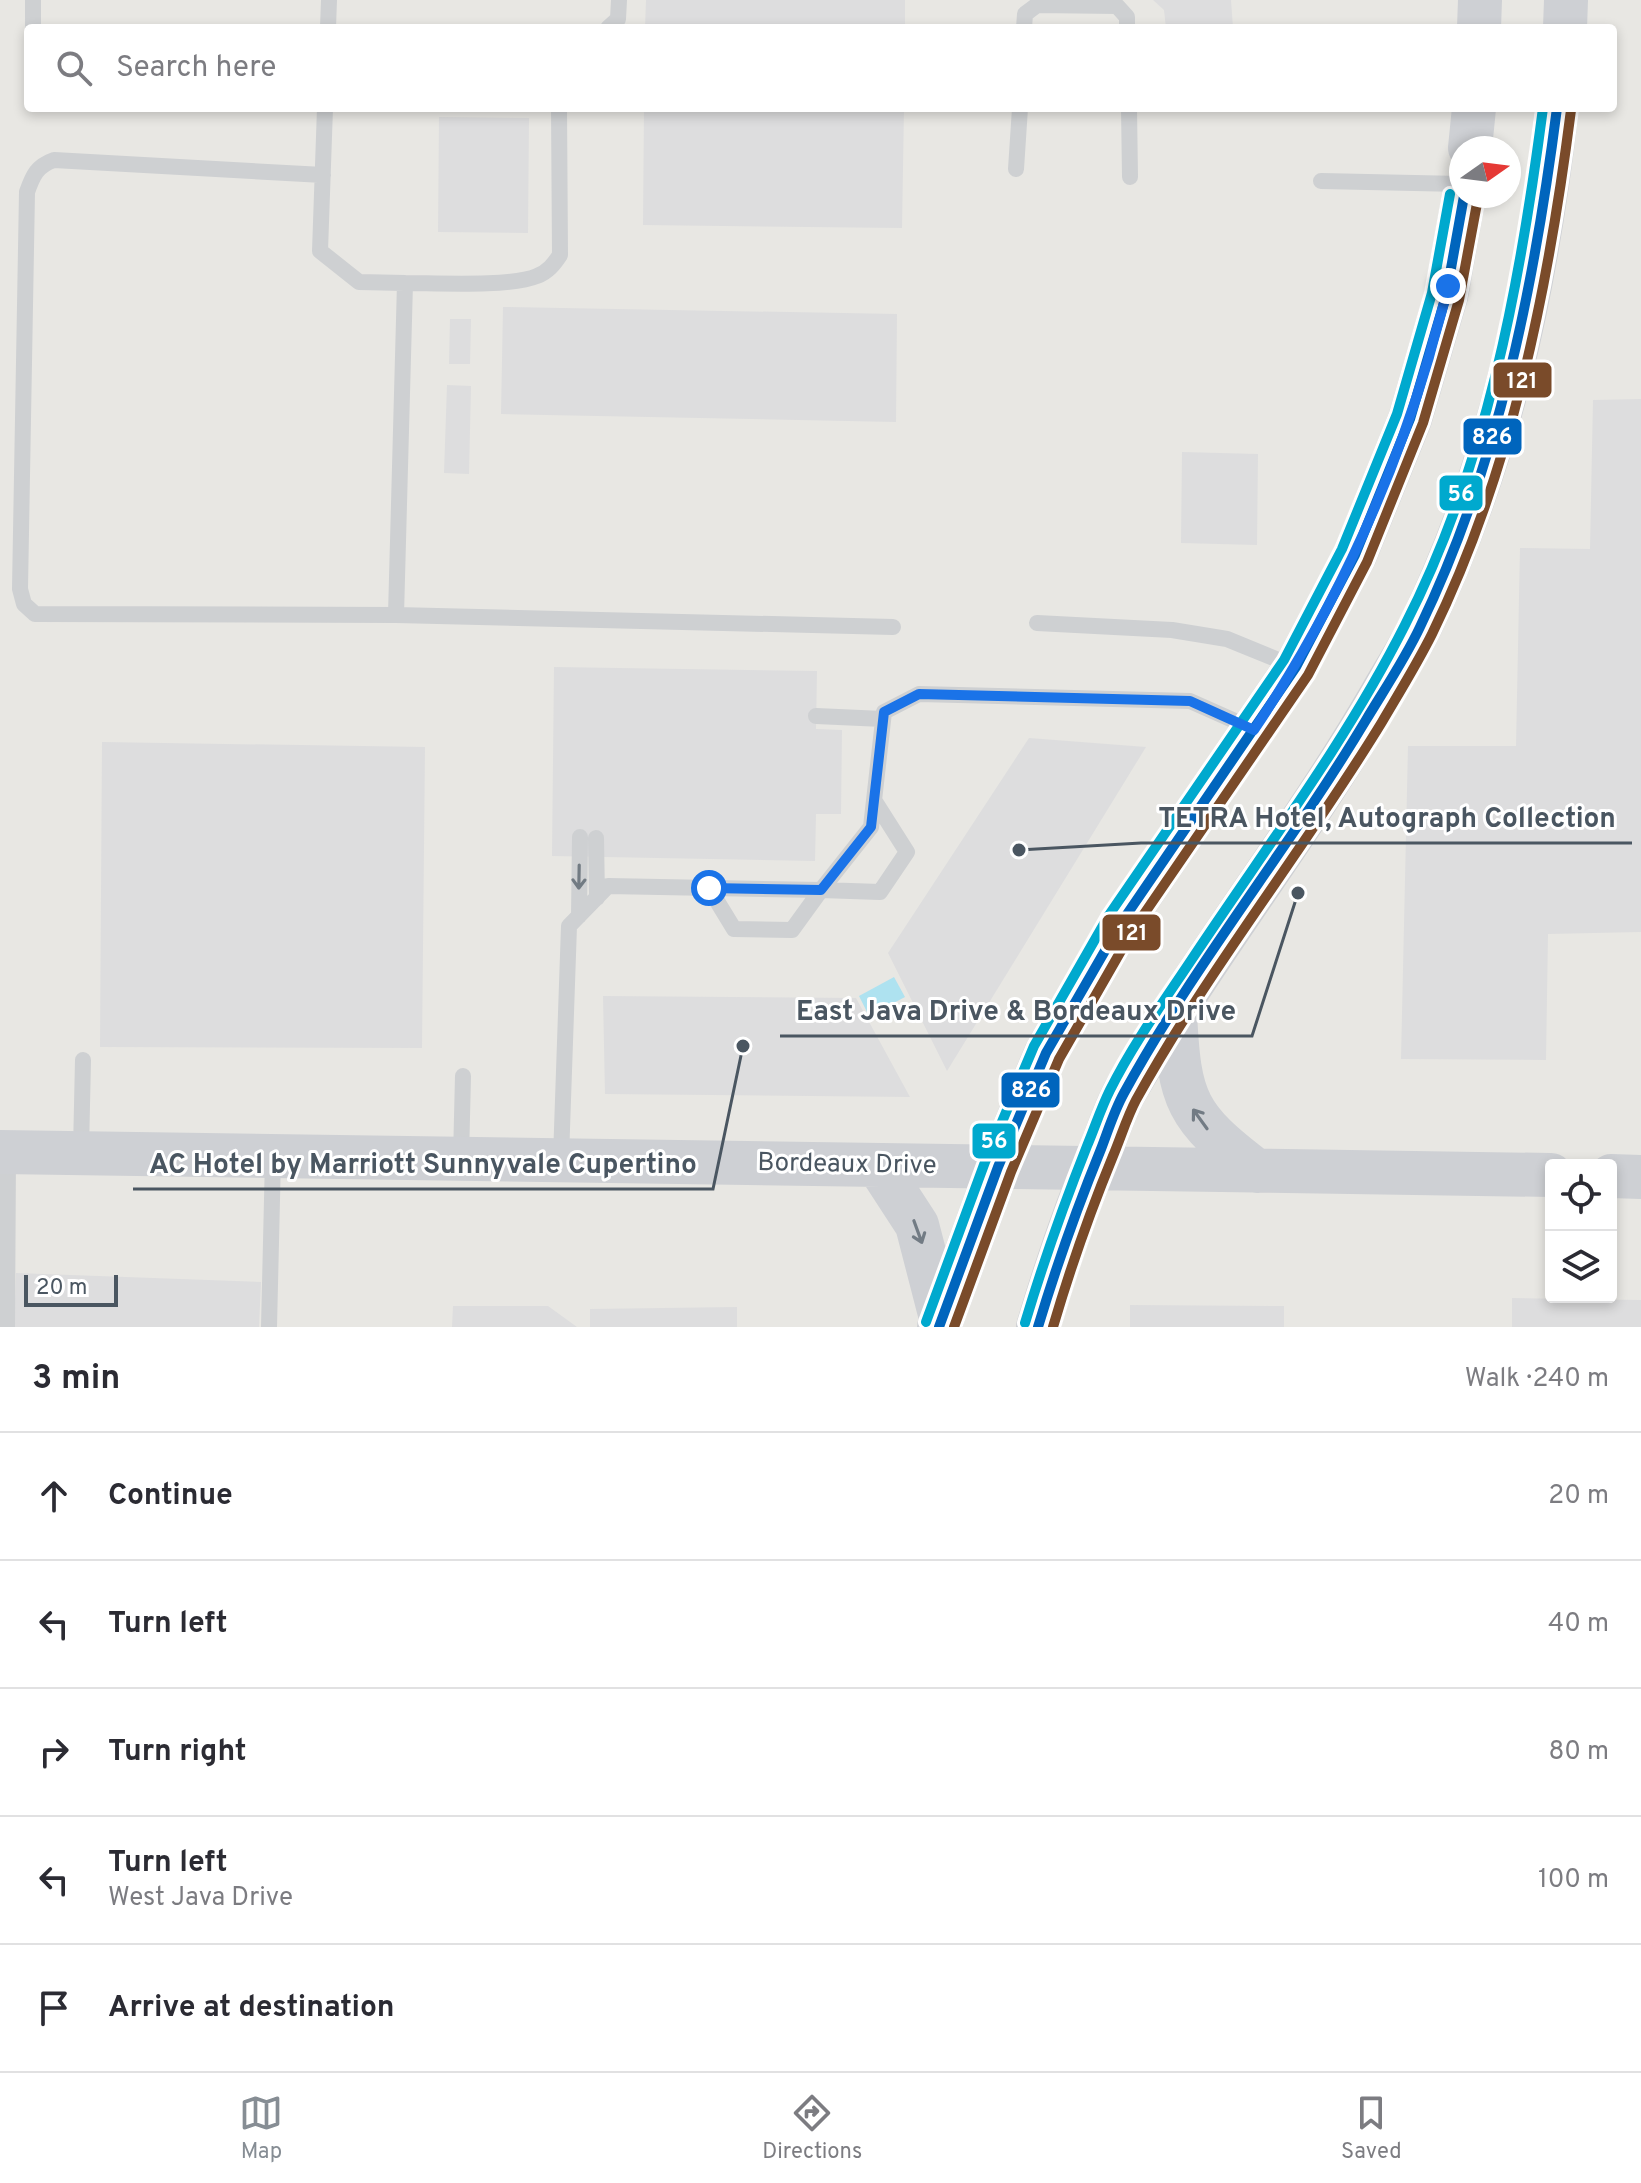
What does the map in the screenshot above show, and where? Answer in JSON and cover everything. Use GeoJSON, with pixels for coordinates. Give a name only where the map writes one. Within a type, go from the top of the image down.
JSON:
{"type":"FeatureCollection","features":[{"type":"Feature","properties":{"kind":"main road"},"geometry":{"type":"LineString","coordinates":[[1479,24],[1480,0]]}},
{"type":"Feature","properties":{"kind":"main road"},"geometry":{"type":"LineString","coordinates":[[1565,24],[1566,0]]}},
{"type":"Feature","properties":{"kind":"main road"},"geometry":{"type":"LineString","coordinates":[[1471,136],[1474,112]]}},
{"type":"Feature","properties":{"kind":"main road"},"geometry":{"type":"LineString","coordinates":[[1038,1327],[1057,1261],[1123,1096],[1191,984],[1342,762],[1416,635],[1451,557],[1501,417],[1521,340],[1547,193],[1557,112]]}},
{"type":"Feature","properties":{"kind":"main road"},"geometry":{"type":"LineString","coordinates":[[940,1322],[998,1167],[1046,1053],[1121,923],[1296,667],[1355,555],[1410,419],[1446,296],[1462,208]]}},
{"type":"Feature","properties":{"kind":"main road"},"geometry":{"type":"LineString","coordinates":[[1175,1012],[1182,1087],[1191,1106],[1218,1141],[1257,1171]]}},
{"type":"Feature","properties":{"kind":"main road","name":"Bordeaux Drive"},"geometry":{"type":"LineString","coordinates":[[4,1152],[1545,1175]]}},
{"type":"Feature","properties":{"kind":"main road"},"geometry":{"type":"LineString","coordinates":[[878,1165],[917,1225],[940,1322]]}},
{"type":"Feature","properties":{"kind":"main road"},"geometry":{"type":"LineString","coordinates":[[1617,1176],[1641,1177]]}},
{"type":"Feature","properties":{"kind":"lane"},"geometry":{"type":"LineString","coordinates":[[33,0],[33,24]]}},
{"type":"Feature","properties":{"kind":"lane"},"geometry":{"type":"LineString","coordinates":[[328,24],[329,0]]}},
{"type":"Feature","properties":{"kind":"lane"},"geometry":{"type":"LineString","coordinates":[[612,24],[618,19],[619,0]]}},
{"type":"Feature","properties":{"kind":"lane"},"geometry":{"type":"LineString","coordinates":[[1024,24],[1025,14],[1037,5],[1117,6],[1127,17],[1127,24]]}},
{"type":"Feature","properties":{"kind":"lane"},"geometry":{"type":"LineString","coordinates":[[325,112],[320,251],[359,282],[405,283],[516,281],[537,276],[551,268],[560,255],[559,112]]}},
{"type":"Feature","properties":{"kind":"lane"},"geometry":{"type":"LineString","coordinates":[[1016,169],[1020,112]]}},
{"type":"Feature","properties":{"kind":"lane"},"geometry":{"type":"LineString","coordinates":[[1129,112],[1130,177]]}},
{"type":"Feature","properties":{"kind":"lane"},"geometry":{"type":"LineString","coordinates":[[323,175],[54,160],[42,164],[34,173],[27,192],[20,589],[24,604],[35,614],[396,615],[893,627]]}},
{"type":"Feature","properties":{"kind":"lane"},"geometry":{"type":"LineString","coordinates":[[1321,181],[1449,184]]}},
{"type":"Feature","properties":{"kind":"lane"},"geometry":{"type":"LineString","coordinates":[[396,615],[405,283]]}},
{"type":"Feature","properties":{"kind":"lane"},"geometry":{"type":"LineString","coordinates":[[1037,623],[1172,630],[1227,639],[1296,667]]}},
{"type":"Feature","properties":{"kind":"lane"},"geometry":{"type":"LineString","coordinates":[[709,888],[734,929],[792,930],[871,827],[884,712],[919,694],[1190,701],[1254,730]]}},
{"type":"Feature","properties":{"kind":"lane"},"geometry":{"type":"LineString","coordinates":[[816,716],[883,719]]}},
{"type":"Feature","properties":{"kind":"lane"},"geometry":{"type":"LineString","coordinates":[[560,1161],[569,926],[608,886],[880,892],[907,852],[874,800]]}},
{"type":"Feature","properties":{"kind":"lane"},"geometry":{"type":"LineString","coordinates":[[579,916],[588,838],[597,898]]}},
{"type":"Feature","properties":{"kind":"lane"},"geometry":{"type":"LineString","coordinates":[[81,1153],[83,1060]]}},
{"type":"Feature","properties":{"kind":"lane"},"geometry":{"type":"LineString","coordinates":[[461,1159],[463,1076]]}},
{"type":"Feature","properties":{"kind":"lane"},"geometry":{"type":"LineString","coordinates":[[4,1152],[7,1327]]}},
{"type":"Feature","properties":{"kind":"lane"},"geometry":{"type":"LineString","coordinates":[[269,1327],[273,1157]]}},
{"type":"Feature","properties":{"kind":"shaded area"},"geometry":{"type":"Polygon","coordinates":[[[0,0],[1641,0],[1641,1327],[0,1327],[0,0]]]}},
{"type":"Feature","properties":{"kind":"water"},"geometry":{"type":"Polygon","coordinates":[[[894,977],[905,997],[869,1016],[859,996],[894,977]]]}},
{"type":"Feature","properties":{"kind":"building"},"geometry":{"type":"Polygon","coordinates":[[[646,0],[905,0],[905,24],[645,24],[646,0]]]}},
{"type":"Feature","properties":{"kind":"building"},"geometry":{"type":"Polygon","coordinates":[[[1153,0],[1231,0],[1233,24],[1166,24],[1164,10],[1153,0]]]}},
{"type":"Feature","properties":{"kind":"building"},"geometry":{"type":"Polygon","coordinates":[[[644,112],[904,112],[902,228],[643,225],[644,112]]]}},
{"type":"Feature","properties":{"kind":"building"},"geometry":{"type":"Polygon","coordinates":[[[439,117],[529,118],[528,233],[438,232],[439,117]]]}},
{"type":"Feature","properties":{"kind":"building"},"geometry":{"type":"Polygon","coordinates":[[[503,307],[897,314],[896,422],[501,414],[503,307]]]}},
{"type":"Feature","properties":{"kind":"building"},"geometry":{"type":"Polygon","coordinates":[[[450,319],[471,319],[470,364],[449,364],[450,319]]]}},
{"type":"Feature","properties":{"kind":"building"},"geometry":{"type":"Polygon","coordinates":[[[447,385],[471,386],[469,474],[444,473],[447,385]]]}},
{"type":"Feature","properties":{"kind":"building"},"geometry":{"type":"Polygon","coordinates":[[[1641,399],[1641,932],[1548,934],[1546,1060],[1401,1059],[1408,746],[1516,746],[1520,548],[1590,549],[1593,400],[1641,399]]]}},
{"type":"Feature","properties":{"kind":"building"},"geometry":{"type":"Polygon","coordinates":[[[1182,452],[1258,454],[1257,545],[1181,543],[1182,452]]]}},
{"type":"Feature","properties":{"kind":"building"},"geometry":{"type":"Polygon","coordinates":[[[554,667],[817,671],[816,729],[842,730],[841,814],[816,814],[815,861],[552,856],[554,667]]]}},
{"type":"Feature","properties":{"kind":"building"},"geometry":{"type":"Polygon","coordinates":[[[1029,738],[1146,747],[947,1071],[888,953],[1029,738]]]}},
{"type":"Feature","properties":{"kind":"building"},"geometry":{"type":"Polygon","coordinates":[[[102,742],[425,747],[422,1048],[100,1047],[102,742]]]}},
{"type":"Feature","properties":{"kind":"building"},"geometry":{"type":"Polygon","coordinates":[[[603,996],[856,998],[910,1097],[605,1094],[603,996]]]}},
{"type":"Feature","properties":{"kind":"building"},"geometry":{"type":"Polygon","coordinates":[[[16,1273],[261,1282],[259,1327],[14,1327],[16,1273]]]}},
{"type":"Feature","properties":{"kind":"building"},"geometry":{"type":"Polygon","coordinates":[[[1512,1298],[1545,1299],[1545,1303],[1641,1300],[1641,1327],[1512,1327],[1512,1298]]]}},
{"type":"Feature","properties":{"kind":"building"},"geometry":{"type":"Polygon","coordinates":[[[1130,1305],[1284,1306],[1284,1327],[1130,1327],[1130,1305]]]}},
{"type":"Feature","properties":{"kind":"building"},"geometry":{"type":"Polygon","coordinates":[[[453,1306],[548,1306],[577,1327],[452,1327],[453,1306]]]}},
{"type":"Feature","properties":{"kind":"building"},"geometry":{"type":"Polygon","coordinates":[[[737,1307],[737,1327],[590,1327],[590,1309],[737,1307]]]}},
{"type":"Feature","properties":{"kind":"transit line","name":"56"},"geometry":{"type":"LineString","coordinates":[[1025,1323],[1070,1190],[1119,1073],[1149,1023],[1304,795],[1357,711],[1405,625],[1434,564],[1479,438],[1496,373],[1523,241],[1542,112]]}},
{"type":"Feature","properties":{"kind":"transit line","name":"826"},"geometry":{"type":"LineString","coordinates":[[1038,1327],[1075,1215],[1124,1093],[1181,998],[1306,814],[1387,686],[1414,639],[1448,565],[1472,502],[1510,373],[1537,242],[1556,112]]}},
{"type":"Feature","properties":{"kind":"transit line","name":"121"},"geometry":{"type":"LineString","coordinates":[[1053,1327],[1088,1219],[1136,1100],[1194,1003],[1382,722],[1426,645],[1460,572],[1505,444],[1523,378],[1551,245],[1571,112]]}},
{"type":"Feature","properties":{"kind":"transit line","name":"56"},"geometry":{"type":"LineString","coordinates":[[926,1322],[985,1162],[1034,1046],[1109,915],[1284,660],[1342,549],[1397,414],[1432,293],[1449,200]]}},
{"type":"Feature","properties":{"kind":"transit line","name":"826"},"geometry":{"type":"LineString","coordinates":[[939,1327],[998,1167],[1046,1053],[1121,923],[1296,667],[1355,555],[1410,419],[1446,296],[1462,208]]}},
{"type":"Feature","properties":{"kind":"transit line","name":"121"},"geometry":{"type":"LineString","coordinates":[[954,1327],[1011,1172],[1059,1059],[1133,930],[1308,675],[1367,562],[1423,423],[1459,300],[1476,208]]}},
{"type":"Feature","properties":{"kind":"place","name":"TETRA Hotel, Autograph Collection"},"geometry":{"type":"Point","coordinates":[1019,850]}},
{"type":"Feature","properties":{"kind":"place","name":"East Java Drive & Bordeaux Drive"},"geometry":{"type":"Point","coordinates":[1298,893]}},
{"type":"Feature","properties":{"kind":"place","name":"AC Hotel by Marriott Sunnyvale Cupertino"},"geometry":{"type":"Point","coordinates":[743,1046]}},
{"type":"Feature","properties":{"kind":"route"},"geometry":{"type":"LineString","coordinates":[[709,888],[821,890],[871,827],[884,712],[919,694],[1190,701],[1254,730],[1296,667],[1355,555],[1410,419],[1448,286]]}}]}
